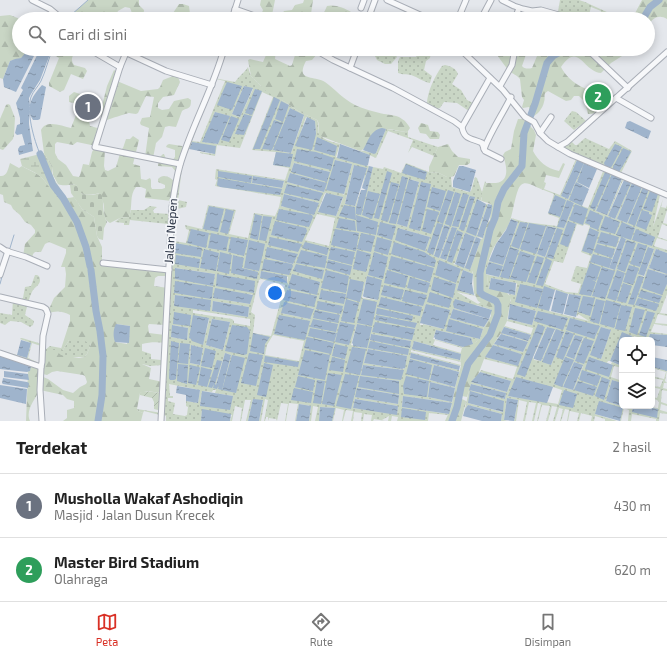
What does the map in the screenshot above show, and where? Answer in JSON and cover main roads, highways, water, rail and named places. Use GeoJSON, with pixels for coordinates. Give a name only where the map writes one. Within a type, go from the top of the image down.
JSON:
{"type":"FeatureCollection","features":[{"type":"Feature","properties":{"kind":"water"},"geometry":{"type":"Polygon","coordinates":[[[23,56],[34,56],[16,92],[4,87],[3,79],[10,61],[21,58],[23,56]]]}},
{"type":"Feature","properties":{"kind":"water"},"geometry":{"type":"Polygon","coordinates":[[[37,56],[49,56],[40,80],[29,98],[29,124],[33,151],[19,155],[18,149],[20,146],[25,145],[22,134],[17,135],[15,133],[17,125],[20,124],[16,103],[23,90],[21,88],[37,56]]]}},
{"type":"Feature","properties":{"kind":"water"},"geometry":{"type":"Polygon","coordinates":[[[227,82],[242,86],[232,110],[217,105],[227,82]]]}},
{"type":"Feature","properties":{"kind":"water"},"geometry":{"type":"Polygon","coordinates":[[[42,85],[46,87],[40,119],[33,120],[29,110],[31,101],[42,85]]]}},
{"type":"Feature","properties":{"kind":"water"},"geometry":{"type":"Polygon","coordinates":[[[244,86],[253,88],[240,117],[232,114],[244,86]]]}},
{"type":"Feature","properties":{"kind":"water"},"geometry":{"type":"Polygon","coordinates":[[[255,89],[262,91],[252,115],[245,113],[255,89]]]}},
{"type":"Feature","properties":{"kind":"water"},"geometry":{"type":"Polygon","coordinates":[[[274,97],[280,100],[260,149],[253,149],[274,97]]]}},
{"type":"Feature","properties":{"kind":"water"},"geometry":{"type":"Polygon","coordinates":[[[281,101],[289,105],[283,122],[275,119],[281,101]]]}},
{"type":"Feature","properties":{"kind":"water"},"geometry":{"type":"Polygon","coordinates":[[[290,108],[304,115],[291,153],[273,150],[290,108]]]}},
{"type":"Feature","properties":{"kind":"water"},"geometry":{"type":"Polygon","coordinates":[[[215,112],[230,116],[218,144],[202,142],[215,112]]]}},
{"type":"Feature","properties":{"kind":"water"},"geometry":{"type":"Polygon","coordinates":[[[244,114],[252,116],[244,135],[235,134],[244,114]]]}},
{"type":"Feature","properties":{"kind":"water"},"geometry":{"type":"Polygon","coordinates":[[[231,116],[239,119],[229,142],[221,140],[231,116]]]}},
{"type":"Feature","properties":{"kind":"water"},"geometry":{"type":"Polygon","coordinates":[[[307,117],[315,121],[316,134],[312,150],[295,146],[307,117]]]}},
{"type":"Feature","properties":{"kind":"water"},"geometry":{"type":"Polygon","coordinates":[[[274,120],[283,123],[272,150],[262,149],[274,120]]]}},
{"type":"Feature","properties":{"kind":"water"},"geometry":{"type":"Polygon","coordinates":[[[630,121],[651,131],[648,139],[625,128],[627,122],[630,121]]]}},
{"type":"Feature","properties":{"kind":"water"},"geometry":{"type":"Polygon","coordinates":[[[378,129],[386,129],[376,153],[374,154],[363,150],[372,134],[378,129]]]}},
{"type":"Feature","properties":{"kind":"water"},"geometry":{"type":"Polygon","coordinates":[[[317,137],[337,146],[335,156],[314,150],[317,137]]]}},
{"type":"Feature","properties":{"kind":"water"},"geometry":{"type":"Polygon","coordinates":[[[192,142],[216,146],[215,154],[189,149],[192,142]]]}},
{"type":"Feature","properties":{"kind":"water"},"geometry":{"type":"Polygon","coordinates":[[[340,144],[370,155],[368,165],[366,166],[337,158],[340,144]]]}},
{"type":"Feature","properties":{"kind":"water"},"geometry":{"type":"Polygon","coordinates":[[[615,144],[622,147],[610,168],[605,166],[604,163],[615,144]]]}},
{"type":"Feature","properties":{"kind":"water"},"geometry":{"type":"Polygon","coordinates":[[[623,148],[631,152],[619,172],[613,169],[613,167],[623,148]]]}},
{"type":"Feature","properties":{"kind":"water"},"geometry":{"type":"Polygon","coordinates":[[[297,149],[316,152],[334,158],[331,170],[294,161],[297,149]]]}},
{"type":"Feature","properties":{"kind":"water"},"geometry":{"type":"Polygon","coordinates":[[[276,152],[293,154],[290,167],[273,165],[276,152]]]}},
{"type":"Feature","properties":{"kind":"water"},"geometry":{"type":"Polygon","coordinates":[[[335,160],[352,164],[344,194],[326,190],[335,160]]]}},
{"type":"Feature","properties":{"kind":"water"},"geometry":{"type":"Polygon","coordinates":[[[577,160],[584,163],[568,199],[561,196],[577,160]]]}},
{"type":"Feature","properties":{"kind":"water"},"geometry":{"type":"Polygon","coordinates":[[[294,163],[330,172],[327,182],[291,172],[294,163]]]}},
{"type":"Feature","properties":{"kind":"water"},"geometry":{"type":"Polygon","coordinates":[[[584,163],[597,169],[589,188],[577,182],[584,163]]]}},
{"type":"Feature","properties":{"kind":"water"},"geometry":{"type":"Polygon","coordinates":[[[406,164],[427,172],[425,180],[402,173],[406,164]]]}},
{"type":"Feature","properties":{"kind":"water"},"geometry":{"type":"Polygon","coordinates":[[[354,165],[367,168],[355,206],[345,204],[354,165]]]}},
{"type":"Feature","properties":{"kind":"water"},"geometry":{"type":"Polygon","coordinates":[[[369,166],[373,167],[361,215],[356,214],[356,208],[361,190],[366,190],[362,188],[369,166]]]}},
{"type":"Feature","properties":{"kind":"water"},"geometry":{"type":"Polygon","coordinates":[[[459,166],[476,170],[470,192],[453,187],[453,181],[459,166]]]}},
{"type":"Feature","properties":{"kind":"water"},"geometry":{"type":"Polygon","coordinates":[[[218,171],[252,176],[251,183],[218,177],[218,171]]]}},
{"type":"Feature","properties":{"kind":"water"},"geometry":{"type":"Polygon","coordinates":[[[387,171],[392,173],[379,219],[374,218],[387,171]]]}},
{"type":"Feature","properties":{"kind":"water"},"geometry":{"type":"Polygon","coordinates":[[[605,172],[611,174],[595,210],[590,208],[605,172]]]}},
{"type":"Feature","properties":{"kind":"water"},"geometry":{"type":"Polygon","coordinates":[[[290,173],[327,183],[324,192],[287,182],[290,173]]]}},
{"type":"Feature","properties":{"kind":"water"},"geometry":{"type":"Polygon","coordinates":[[[612,174],[622,179],[607,215],[596,211],[612,174]]]}},
{"type":"Feature","properties":{"kind":"water"},"geometry":{"type":"Polygon","coordinates":[[[253,176],[284,181],[282,188],[252,183],[253,176]]]}},
{"type":"Feature","properties":{"kind":"water"},"geometry":{"type":"Polygon","coordinates":[[[402,176],[408,178],[396,224],[389,223],[402,176]]]}},
{"type":"Feature","properties":{"kind":"water"},"geometry":{"type":"Polygon","coordinates":[[[218,178],[282,189],[280,195],[220,187],[217,185],[218,178]]]}},
{"type":"Feature","properties":{"kind":"water"},"geometry":{"type":"Polygon","coordinates":[[[409,179],[419,182],[407,227],[397,224],[409,179]]]}},
{"type":"Feature","properties":{"kind":"water"},"geometry":{"type":"Polygon","coordinates":[[[624,180],[631,183],[615,219],[608,216],[624,180]]]}},
{"type":"Feature","properties":{"kind":"water"},"geometry":{"type":"Polygon","coordinates":[[[391,182],[399,184],[388,222],[381,220],[391,182]]]}},
{"type":"Feature","properties":{"kind":"water"},"geometry":{"type":"Polygon","coordinates":[[[421,182],[431,184],[420,231],[409,228],[421,182]]]}},
{"type":"Feature","properties":{"kind":"water"},"geometry":{"type":"Polygon","coordinates":[[[576,182],[589,189],[582,206],[569,200],[576,182]]]}},
{"type":"Feature","properties":{"kind":"water"},"geometry":{"type":"Polygon","coordinates":[[[632,183],[642,187],[627,223],[617,219],[632,183]]]}},
{"type":"Feature","properties":{"kind":"water"},"geometry":{"type":"Polygon","coordinates":[[[287,184],[323,193],[319,201],[284,193],[287,184]]]}},
{"type":"Feature","properties":{"kind":"water"},"geometry":{"type":"Polygon","coordinates":[[[432,187],[446,191],[440,211],[427,207],[432,187]]]}},
{"type":"Feature","properties":{"kind":"water"},"geometry":{"type":"Polygon","coordinates":[[[643,187],[649,189],[635,226],[628,223],[643,187]]]}},
{"type":"Feature","properties":{"kind":"water"},"geometry":{"type":"Polygon","coordinates":[[[448,190],[454,192],[443,224],[437,221],[448,190]]]}},
{"type":"Feature","properties":{"kind":"water"},"geometry":{"type":"Polygon","coordinates":[[[368,191],[380,194],[372,219],[362,215],[368,191]]]}},
{"type":"Feature","properties":{"kind":"water"},"geometry":{"type":"Polygon","coordinates":[[[650,191],[658,194],[652,212],[643,209],[650,191]]]}},
{"type":"Feature","properties":{"kind":"water"},"geometry":{"type":"Polygon","coordinates":[[[455,192],[461,194],[451,226],[445,224],[455,192]]]}},
{"type":"Feature","properties":{"kind":"water"},"geometry":{"type":"Polygon","coordinates":[[[326,193],[343,197],[336,216],[318,212],[326,193]]]}},
{"type":"Feature","properties":{"kind":"water"},"geometry":{"type":"Polygon","coordinates":[[[463,193],[469,195],[458,227],[452,226],[463,193]]]}},
{"type":"Feature","properties":{"kind":"water"},"geometry":{"type":"Polygon","coordinates":[[[284,194],[319,203],[314,215],[281,206],[284,194]]]}},
{"type":"Feature","properties":{"kind":"water"},"geometry":{"type":"Polygon","coordinates":[[[555,195],[566,200],[560,217],[548,213],[555,195]]]}},
{"type":"Feature","properties":{"kind":"water"},"geometry":{"type":"Polygon","coordinates":[[[470,196],[475,197],[464,231],[459,229],[470,196]]]}},
{"type":"Feature","properties":{"kind":"water"},"geometry":{"type":"Polygon","coordinates":[[[477,199],[486,204],[476,236],[466,232],[477,199]]]}},
{"type":"Feature","properties":{"kind":"water"},"geometry":{"type":"Polygon","coordinates":[[[567,200],[574,203],[564,228],[557,227],[567,200]]]}},
{"type":"Feature","properties":{"kind":"water"},"geometry":{"type":"Polygon","coordinates":[[[488,204],[492,205],[492,209],[483,238],[477,236],[488,204]]]}},
{"type":"Feature","properties":{"kind":"water"},"geometry":{"type":"Polygon","coordinates":[[[575,204],[588,209],[583,225],[569,220],[575,204]]]}},
{"type":"Feature","properties":{"kind":"water"},"geometry":{"type":"Polygon","coordinates":[[[344,205],[355,207],[356,220],[339,216],[344,205]]]}},
{"type":"Feature","properties":{"kind":"water"},"geometry":{"type":"Polygon","coordinates":[[[209,206],[224,209],[218,232],[203,229],[209,206]]]}},
{"type":"Feature","properties":{"kind":"water"},"geometry":{"type":"Polygon","coordinates":[[[226,209],[234,211],[228,234],[220,232],[226,209]]]}},
{"type":"Feature","properties":{"kind":"water"},"geometry":{"type":"Polygon","coordinates":[[[279,209],[312,215],[313,217],[309,227],[276,220],[279,209]]]}},
{"type":"Feature","properties":{"kind":"water"},"geometry":{"type":"Polygon","coordinates":[[[427,209],[439,212],[431,234],[422,231],[427,209]]]}},
{"type":"Feature","properties":{"kind":"water"},"geometry":{"type":"Polygon","coordinates":[[[590,210],[603,216],[598,230],[585,223],[590,210]]]}},
{"type":"Feature","properties":{"kind":"water"},"geometry":{"type":"Polygon","coordinates":[[[642,210],[649,212],[649,214],[652,215],[646,230],[636,226],[642,210]]]}},
{"type":"Feature","properties":{"kind":"water"},"geometry":{"type":"Polygon","coordinates":[[[255,214],[262,216],[258,240],[250,238],[255,214]]]}},
{"type":"Feature","properties":{"kind":"water"},"geometry":{"type":"Polygon","coordinates":[[[356,215],[378,222],[376,235],[357,231],[356,215]]]}},
{"type":"Feature","properties":{"kind":"water"},"geometry":{"type":"Polygon","coordinates":[[[263,216],[272,217],[266,241],[259,240],[263,216]]]}},
{"type":"Feature","properties":{"kind":"water"},"geometry":{"type":"Polygon","coordinates":[[[605,216],[620,222],[615,234],[600,230],[605,216]]]}},
{"type":"Feature","properties":{"kind":"water"},"geometry":{"type":"Polygon","coordinates":[[[339,218],[355,221],[356,231],[336,228],[339,218]]]}},
{"type":"Feature","properties":{"kind":"water"},"geometry":{"type":"Polygon","coordinates":[[[511,219],[518,222],[503,265],[489,261],[496,244],[506,230],[511,219]]]}},
{"type":"Feature","properties":{"kind":"water"},"geometry":{"type":"Polygon","coordinates":[[[275,221],[306,228],[307,231],[302,242],[271,235],[275,221]]]}},
{"type":"Feature","properties":{"kind":"water"},"geometry":{"type":"Polygon","coordinates":[[[568,221],[576,224],[568,247],[560,244],[568,221]]]}},
{"type":"Feature","properties":{"kind":"water"},"geometry":{"type":"Polygon","coordinates":[[[380,222],[396,226],[392,240],[377,235],[380,222]]]}},
{"type":"Feature","properties":{"kind":"water"},"geometry":{"type":"Polygon","coordinates":[[[520,222],[528,223],[519,249],[511,246],[520,222]]]}},
{"type":"Feature","properties":{"kind":"water"},"geometry":{"type":"Polygon","coordinates":[[[622,222],[635,228],[631,240],[616,235],[622,222]]]}},
{"type":"Feature","properties":{"kind":"water"},"geometry":{"type":"Polygon","coordinates":[[[437,223],[443,224],[433,255],[427,252],[437,223]]]}},
{"type":"Feature","properties":{"kind":"water"},"geometry":{"type":"Polygon","coordinates":[[[529,223],[546,226],[536,254],[520,249],[529,223]]]}},
{"type":"Feature","properties":{"kind":"water"},"geometry":{"type":"Polygon","coordinates":[[[444,225],[450,227],[439,258],[434,256],[444,225]]]}},
{"type":"Feature","properties":{"kind":"water"},"geometry":{"type":"Polygon","coordinates":[[[547,226],[556,228],[545,257],[537,254],[547,226]]]}},
{"type":"Feature","properties":{"kind":"water"},"geometry":{"type":"Polygon","coordinates":[[[452,227],[457,228],[446,260],[440,258],[452,227]]]}},
{"type":"Feature","properties":{"kind":"water"},"geometry":{"type":"Polygon","coordinates":[[[398,228],[430,237],[425,251],[395,240],[398,228]]]}},
{"type":"Feature","properties":{"kind":"water"},"geometry":{"type":"Polygon","coordinates":[[[557,228],[563,230],[553,259],[546,257],[557,228]]]}},
{"type":"Feature","properties":{"kind":"water"},"geometry":{"type":"Polygon","coordinates":[[[590,228],[599,232],[592,254],[582,251],[590,228]]]}},
{"type":"Feature","properties":{"kind":"water"},"geometry":{"type":"Polygon","coordinates":[[[191,229],[209,233],[206,248],[187,243],[191,229]]]}},
{"type":"Feature","properties":{"kind":"water"},"geometry":{"type":"Polygon","coordinates":[[[335,229],[359,233],[356,251],[331,245],[335,229]]]}},
{"type":"Feature","properties":{"kind":"water"},"geometry":{"type":"Polygon","coordinates":[[[636,229],[655,237],[652,246],[632,240],[636,229]]]}},
{"type":"Feature","properties":{"kind":"water"},"geometry":{"type":"Polygon","coordinates":[[[457,230],[463,233],[452,263],[447,261],[457,230]]]}},
{"type":"Feature","properties":{"kind":"water"},"geometry":{"type":"Polygon","coordinates":[[[601,232],[619,237],[616,247],[597,243],[601,232]]]}},
{"type":"Feature","properties":{"kind":"water"},"geometry":{"type":"Polygon","coordinates":[[[211,233],[229,237],[226,251],[208,248],[211,233]]]}},
{"type":"Feature","properties":{"kind":"water"},"geometry":{"type":"Polygon","coordinates":[[[361,233],[375,236],[371,252],[357,249],[361,233]]]}},
{"type":"Feature","properties":{"kind":"water"},"geometry":{"type":"Polygon","coordinates":[[[465,233],[475,237],[464,268],[455,264],[465,233]]]}},
{"type":"Feature","properties":{"kind":"water"},"geometry":{"type":"Polygon","coordinates":[[[231,237],[248,240],[244,256],[228,252],[231,237]]]}},
{"type":"Feature","properties":{"kind":"water"},"geometry":{"type":"Polygon","coordinates":[[[270,237],[302,244],[298,252],[268,245],[270,237]]]}},
{"type":"Feature","properties":{"kind":"water"},"geometry":{"type":"Polygon","coordinates":[[[377,237],[392,241],[388,255],[374,251],[377,237]]]}},
{"type":"Feature","properties":{"kind":"water"},"geometry":{"type":"Polygon","coordinates":[[[476,237],[481,239],[470,270],[465,268],[476,237]]]}},
{"type":"Feature","properties":{"kind":"water"},"geometry":{"type":"Polygon","coordinates":[[[621,237],[626,239],[615,270],[609,268],[621,237]]]}},
{"type":"Feature","properties":{"kind":"water"},"geometry":{"type":"Polygon","coordinates":[[[249,240],[265,244],[259,271],[244,268],[249,240]]]}},
{"type":"Feature","properties":{"kind":"water"},"geometry":{"type":"Polygon","coordinates":[[[627,240],[636,243],[625,272],[617,269],[627,240]]]}},
{"type":"Feature","properties":{"kind":"water"},"geometry":{"type":"Polygon","coordinates":[[[305,242],[329,248],[327,255],[302,248],[305,242]]]}},
{"type":"Feature","properties":{"kind":"water"},"geometry":{"type":"Polygon","coordinates":[[[394,242],[424,252],[435,259],[436,261],[434,267],[391,254],[394,242]]]}},
{"type":"Feature","properties":{"kind":"water"},"geometry":{"type":"Polygon","coordinates":[[[175,243],[202,248],[201,257],[174,253],[175,243]]]}},
{"type":"Feature","properties":{"kind":"water"},"geometry":{"type":"Polygon","coordinates":[[[638,243],[647,246],[640,267],[630,264],[638,243]]]}},
{"type":"Feature","properties":{"kind":"water"},"geometry":{"type":"Polygon","coordinates":[[[597,244],[615,249],[612,258],[594,252],[597,244]]]}},
{"type":"Feature","properties":{"kind":"water"},"geometry":{"type":"Polygon","coordinates":[[[267,247],[298,254],[293,264],[265,257],[267,247]]]}},
{"type":"Feature","properties":{"kind":"water"},"geometry":{"type":"Polygon","coordinates":[[[331,247],[355,252],[352,265],[328,259],[331,247]]]}},
{"type":"Feature","properties":{"kind":"water"},"geometry":{"type":"Polygon","coordinates":[[[510,247],[519,250],[509,279],[500,277],[510,247]]]}},
{"type":"Feature","properties":{"kind":"water"},"geometry":{"type":"Polygon","coordinates":[[[648,247],[654,249],[644,276],[638,274],[648,247]]]}},
{"type":"Feature","properties":{"kind":"water"},"geometry":{"type":"Polygon","coordinates":[[[204,249],[219,253],[216,271],[200,268],[204,249]]]}},
{"type":"Feature","properties":{"kind":"water"},"geometry":{"type":"Polygon","coordinates":[[[656,249],[667,253],[667,274],[649,268],[656,249]]]}},
{"type":"Feature","properties":{"kind":"water"},"geometry":{"type":"Polygon","coordinates":[[[301,250],[327,256],[325,268],[296,263],[301,250]]]}},
{"type":"Feature","properties":{"kind":"water"},"geometry":{"type":"Polygon","coordinates":[[[357,250],[371,254],[366,272],[353,269],[357,250]]]}},
{"type":"Feature","properties":{"kind":"water"},"geometry":{"type":"Polygon","coordinates":[[[520,251],[535,256],[526,282],[510,279],[520,251]]]}},
{"type":"Feature","properties":{"kind":"water"},"geometry":{"type":"Polygon","coordinates":[[[220,252],[232,255],[229,274],[217,271],[220,252]]]}},
{"type":"Feature","properties":{"kind":"water"},"geometry":{"type":"Polygon","coordinates":[[[374,252],[388,257],[383,279],[368,275],[374,252]]]}},
{"type":"Feature","properties":{"kind":"water"},"geometry":{"type":"Polygon","coordinates":[[[593,254],[612,259],[609,268],[590,262],[593,254]]]}},
{"type":"Feature","properties":{"kind":"water"},"geometry":{"type":"Polygon","coordinates":[[[176,255],[200,259],[199,268],[175,264],[176,255]]]}},
{"type":"Feature","properties":{"kind":"water"},"geometry":{"type":"Polygon","coordinates":[[[233,255],[244,258],[242,268],[258,272],[257,279],[231,273],[233,255]]]}},
{"type":"Feature","properties":{"kind":"water"},"geometry":{"type":"Polygon","coordinates":[[[391,256],[434,268],[430,282],[388,269],[391,256]]]}},
{"type":"Feature","properties":{"kind":"water"},"geometry":{"type":"Polygon","coordinates":[[[537,256],[544,258],[535,284],[527,282],[537,256]]]}},
{"type":"Feature","properties":{"kind":"water"},"geometry":{"type":"Polygon","coordinates":[[[546,258],[552,261],[543,286],[536,285],[546,258]]]}},
{"type":"Feature","properties":{"kind":"water"},"geometry":{"type":"Polygon","coordinates":[[[264,259],[292,264],[293,266],[289,275],[262,270],[264,259]]]}},
{"type":"Feature","properties":{"kind":"water"},"geometry":{"type":"Polygon","coordinates":[[[328,260],[352,266],[350,275],[326,268],[328,260]]]}},
{"type":"Feature","properties":{"kind":"water"},"geometry":{"type":"Polygon","coordinates":[[[439,260],[461,269],[456,283],[435,275],[439,260]]]}},
{"type":"Feature","properties":{"kind":"water"},"geometry":{"type":"Polygon","coordinates":[[[489,262],[503,266],[499,277],[486,274],[489,262]]]}},
{"type":"Feature","properties":{"kind":"water"},"geometry":{"type":"Polygon","coordinates":[[[590,263],[601,267],[596,281],[592,280],[596,282],[591,296],[579,294],[590,263]]]}},
{"type":"Feature","properties":{"kind":"water"},"geometry":{"type":"Polygon","coordinates":[[[296,264],[324,270],[322,279],[293,271],[296,264]]]}},
{"type":"Feature","properties":{"kind":"water"},"geometry":{"type":"Polygon","coordinates":[[[629,265],[639,268],[633,285],[623,282],[629,265]]]}},
{"type":"Feature","properties":{"kind":"water"},"geometry":{"type":"Polygon","coordinates":[[[602,267],[615,271],[605,299],[592,296],[602,267]]]}},
{"type":"Feature","properties":{"kind":"water"},"geometry":{"type":"Polygon","coordinates":[[[175,268],[215,274],[213,286],[175,279],[175,268]]]}},
{"type":"Feature","properties":{"kind":"water"},"geometry":{"type":"Polygon","coordinates":[[[648,269],[667,275],[667,284],[662,295],[642,288],[648,269]]]}},
{"type":"Feature","properties":{"kind":"water"},"geometry":{"type":"Polygon","coordinates":[[[326,270],[349,276],[346,293],[321,288],[326,270]]]}},
{"type":"Feature","properties":{"kind":"water"},"geometry":{"type":"Polygon","coordinates":[[[387,270],[408,276],[405,288],[384,283],[387,270]]]}},
{"type":"Feature","properties":{"kind":"water"},"geometry":{"type":"Polygon","coordinates":[[[463,270],[473,274],[472,284],[474,295],[457,290],[463,270]]]}},
{"type":"Feature","properties":{"kind":"water"},"geometry":{"type":"Polygon","coordinates":[[[617,270],[625,273],[616,301],[607,298],[617,270]]]}},
{"type":"Feature","properties":{"kind":"water"},"geometry":{"type":"Polygon","coordinates":[[[261,271],[287,276],[287,283],[260,278],[261,271]]]}},
{"type":"Feature","properties":{"kind":"water"},"geometry":{"type":"Polygon","coordinates":[[[217,274],[255,281],[254,293],[216,286],[217,274]]]}},
{"type":"Feature","properties":{"kind":"water"},"geometry":{"type":"Polygon","coordinates":[[[292,274],[320,282],[317,295],[288,288],[292,274]]]}},
{"type":"Feature","properties":{"kind":"water"},"geometry":{"type":"Polygon","coordinates":[[[367,276],[382,280],[378,300],[363,296],[367,276]]]}},
{"type":"Feature","properties":{"kind":"water"},"geometry":{"type":"Polygon","coordinates":[[[638,276],[644,277],[634,305],[628,304],[638,276]]]}},
{"type":"Feature","properties":{"kind":"water"},"geometry":{"type":"Polygon","coordinates":[[[410,277],[430,283],[427,293],[407,288],[410,277]]]}},
{"type":"Feature","properties":{"kind":"water"},"geometry":{"type":"Polygon","coordinates":[[[434,277],[456,284],[453,298],[431,290],[434,277]]]}},
{"type":"Feature","properties":{"kind":"water"},"geometry":{"type":"Polygon","coordinates":[[[491,278],[516,283],[515,295],[489,289],[491,278]]]}},
{"type":"Feature","properties":{"kind":"water"},"geometry":{"type":"Polygon","coordinates":[[[350,279],[364,282],[360,302],[346,298],[350,279]]]}},
{"type":"Feature","properties":{"kind":"water"},"geometry":{"type":"Polygon","coordinates":[[[175,281],[213,287],[212,298],[174,293],[175,281]]]}},
{"type":"Feature","properties":{"kind":"water"},"geometry":{"type":"Polygon","coordinates":[[[623,283],[632,286],[626,303],[617,301],[623,283]]]}},
{"type":"Feature","properties":{"kind":"water"},"geometry":{"type":"Polygon","coordinates":[[[520,284],[543,289],[537,308],[515,302],[520,284]]]}},
{"type":"Feature","properties":{"kind":"water"},"geometry":{"type":"Polygon","coordinates":[[[384,285],[404,290],[401,300],[381,295],[384,285]]]}},
{"type":"Feature","properties":{"kind":"water"},"geometry":{"type":"Polygon","coordinates":[[[544,286],[555,290],[549,311],[538,308],[544,286]]]}},
{"type":"Feature","properties":{"kind":"water"},"geometry":{"type":"Polygon","coordinates":[[[215,288],[253,295],[250,304],[213,298],[215,288]]]}},
{"type":"Feature","properties":{"kind":"water"},"geometry":{"type":"Polygon","coordinates":[[[287,290],[317,296],[314,307],[283,300],[287,290]]]}},
{"type":"Feature","properties":{"kind":"water"},"geometry":{"type":"Polygon","coordinates":[[[321,290],[346,294],[344,304],[319,299],[321,290]]]}},
{"type":"Feature","properties":{"kind":"water"},"geometry":{"type":"Polygon","coordinates":[[[405,290],[427,295],[423,306],[402,301],[405,290]]]}},
{"type":"Feature","properties":{"kind":"water"},"geometry":{"type":"Polygon","coordinates":[[[556,290],[568,294],[563,314],[551,311],[556,290]]]}},
{"type":"Feature","properties":{"kind":"water"},"geometry":{"type":"Polygon","coordinates":[[[641,290],[662,296],[659,303],[638,297],[641,290]]]}},
{"type":"Feature","properties":{"kind":"water"},"geometry":{"type":"Polygon","coordinates":[[[430,292],[452,299],[449,308],[427,302],[430,292]]]}},
{"type":"Feature","properties":{"kind":"water"},"geometry":{"type":"Polygon","coordinates":[[[569,294],[581,296],[576,317],[564,314],[569,294]]]}},
{"type":"Feature","properties":{"kind":"water"},"geometry":{"type":"Polygon","coordinates":[[[175,295],[211,300],[210,311],[174,306],[175,295]]]}},
{"type":"Feature","properties":{"kind":"water"},"geometry":{"type":"Polygon","coordinates":[[[583,296],[595,298],[590,316],[578,312],[583,296]]]}},
{"type":"Feature","properties":{"kind":"water"},"geometry":{"type":"Polygon","coordinates":[[[381,297],[422,307],[420,316],[378,307],[381,297]]]}},
{"type":"Feature","properties":{"kind":"water"},"geometry":{"type":"Polygon","coordinates":[[[638,298],[659,304],[656,311],[635,305],[638,298]]]}},
{"type":"Feature","properties":{"kind":"water"},"geometry":{"type":"Polygon","coordinates":[[[346,299],[359,303],[354,323],[341,321],[346,299]]]}},
{"type":"Feature","properties":{"kind":"water"},"geometry":{"type":"Polygon","coordinates":[[[363,299],[377,302],[372,326],[357,323],[363,299]]]}},
{"type":"Feature","properties":{"kind":"water"},"geometry":{"type":"Polygon","coordinates":[[[455,299],[492,310],[489,319],[454,308],[453,304],[455,299]]]}},
{"type":"Feature","properties":{"kind":"water"},"geometry":{"type":"Polygon","coordinates":[[[596,299],[605,301],[599,324],[590,321],[596,299]]]}},
{"type":"Feature","properties":{"kind":"water"},"geometry":{"type":"Polygon","coordinates":[[[606,300],[621,304],[614,328],[600,324],[606,300]]]}},
{"type":"Feature","properties":{"kind":"water"},"geometry":{"type":"Polygon","coordinates":[[[213,301],[249,307],[248,317],[212,311],[213,301]]]}},
{"type":"Feature","properties":{"kind":"water"},"geometry":{"type":"Polygon","coordinates":[[[318,301],[343,306],[341,314],[316,309],[318,301]]]}},
{"type":"Feature","properties":{"kind":"water"},"geometry":{"type":"Polygon","coordinates":[[[284,302],[314,309],[310,319],[281,313],[284,302]]]}},
{"type":"Feature","properties":{"kind":"water"},"geometry":{"type":"Polygon","coordinates":[[[426,304],[450,310],[444,329],[420,323],[426,304]]]}},
{"type":"Feature","properties":{"kind":"water"},"geometry":{"type":"Polygon","coordinates":[[[510,304],[536,311],[532,325],[508,319],[510,304]]]}},
{"type":"Feature","properties":{"kind":"water"},"geometry":{"type":"Polygon","coordinates":[[[621,305],[632,307],[625,331],[615,329],[621,305]]]}},
{"type":"Feature","properties":{"kind":"water"},"geometry":{"type":"Polygon","coordinates":[[[377,308],[413,316],[412,321],[376,314],[377,308]]]}},
{"type":"Feature","properties":{"kind":"water"},"geometry":{"type":"Polygon","coordinates":[[[635,308],[645,310],[637,335],[629,332],[635,308]]]}},
{"type":"Feature","properties":{"kind":"water"},"geometry":{"type":"Polygon","coordinates":[[[453,309],[489,319],[484,327],[450,318],[453,309]]]}},
{"type":"Feature","properties":{"kind":"water"},"geometry":{"type":"Polygon","coordinates":[[[315,310],[340,315],[338,323],[313,318],[315,310]]]}},
{"type":"Feature","properties":{"kind":"water"},"geometry":{"type":"Polygon","coordinates":[[[538,311],[568,318],[563,330],[534,321],[538,311]]]}},
{"type":"Feature","properties":{"kind":"water"},"geometry":{"type":"Polygon","coordinates":[[[647,311],[655,313],[646,337],[639,335],[647,311]]]}},
{"type":"Feature","properties":{"kind":"water"},"geometry":{"type":"Polygon","coordinates":[[[174,312],[191,315],[190,326],[173,324],[174,312]]]}},
{"type":"Feature","properties":{"kind":"water"},"geometry":{"type":"Polygon","coordinates":[[[193,315],[209,318],[203,345],[192,341],[189,338],[193,315]]]}},
{"type":"Feature","properties":{"kind":"water"},"geometry":{"type":"Polygon","coordinates":[[[279,315],[310,321],[305,340],[274,334],[279,315]]]}},
{"type":"Feature","properties":{"kind":"water"},"geometry":{"type":"Polygon","coordinates":[[[376,315],[417,323],[415,328],[375,320],[376,315]]]}},
{"type":"Feature","properties":{"kind":"water"},"geometry":{"type":"Polygon","coordinates":[[[570,318],[600,326],[594,339],[566,330],[570,318]]]}},
{"type":"Feature","properties":{"kind":"water"},"geometry":{"type":"Polygon","coordinates":[[[212,319],[230,322],[223,350],[206,345],[212,319]]]}},
{"type":"Feature","properties":{"kind":"water"},"geometry":{"type":"Polygon","coordinates":[[[313,319],[338,324],[336,332],[310,327],[313,319]]]}},
{"type":"Feature","properties":{"kind":"water"},"geometry":{"type":"Polygon","coordinates":[[[449,319],[483,329],[480,339],[446,331],[449,319]]]}},
{"type":"Feature","properties":{"kind":"water"},"geometry":{"type":"Polygon","coordinates":[[[340,322],[355,325],[349,345],[335,342],[340,322]]]}},
{"type":"Feature","properties":{"kind":"water"},"geometry":{"type":"Polygon","coordinates":[[[375,322],[415,329],[412,340],[372,332],[375,322]]]}},
{"type":"Feature","properties":{"kind":"water"},"geometry":{"type":"Polygon","coordinates":[[[116,324],[130,326],[129,343],[115,342],[114,328],[116,324]]]}},
{"type":"Feature","properties":{"kind":"water"},"geometry":{"type":"Polygon","coordinates":[[[357,324],[372,327],[367,348],[353,346],[352,343],[357,324]]]}},
{"type":"Feature","properties":{"kind":"water"},"geometry":{"type":"Polygon","coordinates":[[[538,324],[545,327],[525,377],[517,374],[538,324]]]}},
{"type":"Feature","properties":{"kind":"water"},"geometry":{"type":"Polygon","coordinates":[[[172,325],[188,328],[187,340],[171,337],[172,325]]]}},
{"type":"Feature","properties":{"kind":"water"},"geometry":{"type":"Polygon","coordinates":[[[232,325],[247,327],[250,331],[247,354],[244,355],[225,351],[232,325]]]}},
{"type":"Feature","properties":{"kind":"water"},"geometry":{"type":"Polygon","coordinates":[[[504,327],[531,335],[528,341],[501,333],[504,327]]]}},
{"type":"Feature","properties":{"kind":"water"},"geometry":{"type":"Polygon","coordinates":[[[547,327],[555,329],[541,361],[534,359],[534,357],[547,327]]]}},
{"type":"Feature","properties":{"kind":"water"},"geometry":{"type":"Polygon","coordinates":[[[601,327],[611,330],[601,359],[590,355],[601,327]]]}},
{"type":"Feature","properties":{"kind":"water"},"geometry":{"type":"Polygon","coordinates":[[[310,328],[337,333],[334,342],[308,336],[310,328]]]}},
{"type":"Feature","properties":{"kind":"water"},"geometry":{"type":"Polygon","coordinates":[[[556,329],[564,332],[551,365],[542,362],[556,329]]]}},
{"type":"Feature","properties":{"kind":"water"},"geometry":{"type":"Polygon","coordinates":[[[436,330],[471,338],[473,344],[463,347],[435,339],[434,337],[436,330]]]}},
{"type":"Feature","properties":{"kind":"water"},"geometry":{"type":"Polygon","coordinates":[[[566,331],[574,334],[563,360],[556,357],[566,331]]]}},
{"type":"Feature","properties":{"kind":"water"},"geometry":{"type":"Polygon","coordinates":[[[622,332],[632,336],[632,337],[620,337],[622,332]]]}},
{"type":"Feature","properties":{"kind":"water"},"geometry":{"type":"Polygon","coordinates":[[[253,333],[270,337],[265,344],[264,354],[250,351],[253,333]]]}},
{"type":"Feature","properties":{"kind":"water"},"geometry":{"type":"Polygon","coordinates":[[[371,334],[411,341],[410,348],[370,340],[371,334]]]}},
{"type":"Feature","properties":{"kind":"water"},"geometry":{"type":"Polygon","coordinates":[[[501,334],[528,342],[523,352],[494,344],[501,334]]]}},
{"type":"Feature","properties":{"kind":"water"},"geometry":{"type":"Polygon","coordinates":[[[650,334],[667,335],[667,347],[655,345],[655,337],[649,337],[650,334]]]}},
{"type":"Feature","properties":{"kind":"water"},"geometry":{"type":"Polygon","coordinates":[[[575,335],[583,337],[574,359],[566,356],[575,335]]]}},
{"type":"Feature","properties":{"kind":"water"},"geometry":{"type":"Polygon","coordinates":[[[307,337],[334,343],[331,354],[304,348],[307,337]]]}},
{"type":"Feature","properties":{"kind":"water"},"geometry":{"type":"Polygon","coordinates":[[[584,338],[594,341],[584,364],[575,361],[584,338]]]}},
{"type":"Feature","properties":{"kind":"water"},"geometry":{"type":"Polygon","coordinates":[[[619,339],[619,365],[610,361],[619,339]]]}},
{"type":"Feature","properties":{"kind":"water"},"geometry":{"type":"Polygon","coordinates":[[[21,340],[31,343],[27,358],[17,355],[21,340]]]}},
{"type":"Feature","properties":{"kind":"water"},"geometry":{"type":"Polygon","coordinates":[[[171,341],[179,343],[176,379],[174,380],[170,380],[169,378],[171,341]]]}},
{"type":"Feature","properties":{"kind":"water"},"geometry":{"type":"Polygon","coordinates":[[[370,341],[409,349],[408,355],[368,348],[370,341]]]}},
{"type":"Feature","properties":{"kind":"water"},"geometry":{"type":"Polygon","coordinates":[[[414,341],[461,354],[460,360],[412,349],[414,341]]]}},
{"type":"Feature","properties":{"kind":"water"},"geometry":{"type":"Polygon","coordinates":[[[180,343],[190,344],[188,364],[178,363],[180,343]]]}},
{"type":"Feature","properties":{"kind":"water"},"geometry":{"type":"Polygon","coordinates":[[[335,344],[348,347],[345,359],[332,356],[335,344]]]}},
{"type":"Feature","properties":{"kind":"water"},"geometry":{"type":"Polygon","coordinates":[[[191,345],[203,348],[200,365],[190,363],[191,345]]]}},
{"type":"Feature","properties":{"kind":"water"},"geometry":{"type":"Polygon","coordinates":[[[493,345],[521,354],[522,355],[518,366],[485,357],[493,345]]]}},
{"type":"Feature","properties":{"kind":"water"},"geometry":{"type":"Polygon","coordinates":[[[352,347],[366,349],[360,375],[345,372],[352,347]]]}},
{"type":"Feature","properties":{"kind":"water"},"geometry":{"type":"Polygon","coordinates":[[[205,348],[216,351],[212,368],[201,366],[205,348]]]}},
{"type":"Feature","properties":{"kind":"water"},"geometry":{"type":"Polygon","coordinates":[[[368,349],[407,356],[405,368],[402,369],[364,363],[368,349]]]}},
{"type":"Feature","properties":{"kind":"water"},"geometry":{"type":"Polygon","coordinates":[[[305,350],[330,355],[325,380],[298,375],[305,350]]]}},
{"type":"Feature","properties":{"kind":"water"},"geometry":{"type":"Polygon","coordinates":[[[225,353],[231,355],[222,390],[218,389],[219,385],[217,389],[213,388],[214,384],[212,388],[208,387],[217,360],[222,361],[215,384],[216,385],[225,353]]]}},
{"type":"Feature","properties":{"kind":"water"},"geometry":{"type":"Polygon","coordinates":[[[249,353],[263,355],[256,386],[241,383],[249,353]]]}},
{"type":"Feature","properties":{"kind":"water"},"geometry":{"type":"Polygon","coordinates":[[[411,353],[460,366],[459,370],[410,358],[411,353]]]}},
{"type":"Feature","properties":{"kind":"water"},"geometry":{"type":"Polygon","coordinates":[[[0,354],[31,366],[30,371],[0,369],[0,354]]]}},
{"type":"Feature","properties":{"kind":"water"},"geometry":{"type":"Polygon","coordinates":[[[232,355],[245,358],[236,393],[222,390],[232,355]]]}},
{"type":"Feature","properties":{"kind":"water"},"geometry":{"type":"Polygon","coordinates":[[[265,356],[299,362],[298,367],[264,362],[265,356]]]}},
{"type":"Feature","properties":{"kind":"water"},"geometry":{"type":"Polygon","coordinates":[[[332,357],[345,360],[343,372],[329,370],[332,357]]]}},
{"type":"Feature","properties":{"kind":"water"},"geometry":{"type":"Polygon","coordinates":[[[565,357],[574,360],[562,387],[554,384],[565,357]]]}},
{"type":"Feature","properties":{"kind":"water"},"geometry":{"type":"Polygon","coordinates":[[[589,357],[613,365],[609,377],[585,369],[589,357]]]}},
{"type":"Feature","properties":{"kind":"water"},"geometry":{"type":"Polygon","coordinates":[[[655,358],[667,360],[667,371],[655,368],[655,358]]]}},
{"type":"Feature","properties":{"kind":"water"},"geometry":{"type":"Polygon","coordinates":[[[410,359],[432,365],[429,380],[406,374],[410,359]]]}},
{"type":"Feature","properties":{"kind":"water"},"geometry":{"type":"Polygon","coordinates":[[[574,362],[583,365],[573,390],[563,387],[574,362]]]}},
{"type":"Feature","properties":{"kind":"water"},"geometry":{"type":"Polygon","coordinates":[[[264,363],[273,365],[266,397],[257,395],[264,363]]]}},
{"type":"Feature","properties":{"kind":"water"},"geometry":{"type":"Polygon","coordinates":[[[178,364],[188,365],[187,384],[177,381],[178,364]]]}},
{"type":"Feature","properties":{"kind":"water"},"geometry":{"type":"Polygon","coordinates":[[[190,365],[200,368],[196,385],[188,383],[190,365]]]}},
{"type":"Feature","properties":{"kind":"water"},"geometry":{"type":"Polygon","coordinates":[[[363,365],[404,370],[401,380],[361,375],[363,365]]]}},
{"type":"Feature","properties":{"kind":"water"},"geometry":{"type":"Polygon","coordinates":[[[434,365],[459,372],[455,387],[430,380],[434,365]]]}},
{"type":"Feature","properties":{"kind":"water"},"geometry":{"type":"Polygon","coordinates":[[[201,367],[212,370],[207,387],[198,385],[201,367]]]}},
{"type":"Feature","properties":{"kind":"water"},"geometry":{"type":"Polygon","coordinates":[[[582,370],[601,376],[597,386],[579,380],[582,370]]]}},
{"type":"Feature","properties":{"kind":"water"},"geometry":{"type":"Polygon","coordinates":[[[4,371],[28,374],[29,380],[4,377],[4,371]]]}},
{"type":"Feature","properties":{"kind":"water"},"geometry":{"type":"Polygon","coordinates":[[[480,372],[511,381],[507,392],[471,382],[480,372]]]}},
{"type":"Feature","properties":{"kind":"water"},"geometry":{"type":"Polygon","coordinates":[[[328,373],[342,375],[334,406],[322,404],[328,373]]]}},
{"type":"Feature","properties":{"kind":"water"},"geometry":{"type":"Polygon","coordinates":[[[345,374],[359,376],[351,409],[336,406],[345,374]]]}},
{"type":"Feature","properties":{"kind":"water"},"geometry":{"type":"Polygon","coordinates":[[[298,376],[315,380],[313,391],[295,387],[298,376]]]}},
{"type":"Feature","properties":{"kind":"water"},"geometry":{"type":"Polygon","coordinates":[[[360,376],[399,381],[399,394],[358,387],[360,376]]]}},
{"type":"Feature","properties":{"kind":"water"},"geometry":{"type":"Polygon","coordinates":[[[406,376],[429,381],[427,397],[404,394],[403,386],[406,376]]]}},
{"type":"Feature","properties":{"kind":"water"},"geometry":{"type":"Polygon","coordinates":[[[516,377],[553,387],[547,403],[508,396],[516,377]]]}},
{"type":"Feature","properties":{"kind":"water"},"geometry":{"type":"Polygon","coordinates":[[[602,377],[610,380],[604,400],[595,396],[602,377]]]}},
{"type":"Feature","properties":{"kind":"water"},"geometry":{"type":"Polygon","coordinates":[[[3,378],[27,382],[29,383],[28,388],[3,384],[3,378]]]}},
{"type":"Feature","properties":{"kind":"water"},"geometry":{"type":"Polygon","coordinates":[[[317,380],[325,381],[321,404],[313,403],[317,380]]]}},
{"type":"Feature","properties":{"kind":"water"},"geometry":{"type":"Polygon","coordinates":[[[612,380],[619,382],[619,405],[606,401],[612,380]]]}},
{"type":"Feature","properties":{"kind":"water"},"geometry":{"type":"Polygon","coordinates":[[[578,381],[597,387],[593,396],[574,390],[578,381]]]}},
{"type":"Feature","properties":{"kind":"water"},"geometry":{"type":"Polygon","coordinates":[[[430,382],[455,388],[452,402],[428,397],[430,382]]]}},
{"type":"Feature","properties":{"kind":"water"},"geometry":{"type":"Polygon","coordinates":[[[471,384],[506,393],[505,399],[469,390],[471,384]]]}},
{"type":"Feature","properties":{"kind":"water"},"geometry":{"type":"Polygon","coordinates":[[[0,385],[27,389],[26,404],[0,398],[0,385]]]}},
{"type":"Feature","properties":{"kind":"water"},"geometry":{"type":"Polygon","coordinates":[[[177,386],[200,390],[198,403],[186,401],[186,395],[176,393],[177,386]]]}},
{"type":"Feature","properties":{"kind":"water"},"geometry":{"type":"Polygon","coordinates":[[[294,388],[313,392],[311,403],[291,400],[294,388]]]}},
{"type":"Feature","properties":{"kind":"water"},"geometry":{"type":"Polygon","coordinates":[[[357,388],[399,395],[398,404],[355,397],[357,388]]]}},
{"type":"Feature","properties":{"kind":"water"},"geometry":{"type":"Polygon","coordinates":[[[564,390],[577,394],[573,408],[559,405],[564,390]]]}},
{"type":"Feature","properties":{"kind":"water"},"geometry":{"type":"Polygon","coordinates":[[[202,391],[233,396],[230,410],[200,406],[202,391]]]}},
{"type":"Feature","properties":{"kind":"water"},"geometry":{"type":"Polygon","coordinates":[[[470,391],[504,401],[503,412],[468,403],[470,391]]]}},
{"type":"Feature","properties":{"kind":"water"},"geometry":{"type":"Polygon","coordinates":[[[403,396],[452,403],[449,414],[402,407],[403,396]]]}},
{"type":"Feature","properties":{"kind":"water"},"geometry":{"type":"Polygon","coordinates":[[[507,398],[518,400],[514,421],[504,420],[507,398]]]}},
{"type":"Feature","properties":{"kind":"water"},"geometry":{"type":"Polygon","coordinates":[[[253,399],[263,400],[259,421],[248,421],[253,399]]]}},
{"type":"Feature","properties":{"kind":"water"},"geometry":{"type":"Polygon","coordinates":[[[355,399],[398,406],[397,415],[353,408],[355,399]]]}},
{"type":"Feature","properties":{"kind":"water"},"geometry":{"type":"Polygon","coordinates":[[[599,401],[619,407],[619,409],[623,409],[620,421],[595,414],[599,401]]]}},
{"type":"Feature","properties":{"kind":"water"},"geometry":{"type":"Polygon","coordinates":[[[299,404],[311,406],[309,421],[296,421],[299,404]]]}},
{"type":"Feature","properties":{"kind":"water"},"geometry":{"type":"Polygon","coordinates":[[[468,405],[502,414],[501,421],[482,421],[463,416],[468,405]]]}},
{"type":"Feature","properties":{"kind":"water"},"geometry":{"type":"Polygon","coordinates":[[[320,407],[335,408],[332,421],[319,421],[320,407]]]}},
{"type":"Feature","properties":{"kind":"water"},"geometry":{"type":"Polygon","coordinates":[[[402,408],[426,412],[425,420],[401,417],[402,408]]]}},
{"type":"Feature","properties":{"kind":"water"},"geometry":{"type":"Polygon","coordinates":[[[202,409],[231,414],[230,421],[201,421],[202,409]]]}},
{"type":"Feature","properties":{"kind":"water"},"geometry":{"type":"Polygon","coordinates":[[[632,409],[658,409],[657,418],[632,412],[632,409]]]}},
{"type":"Feature","properties":{"kind":"waterway"},"geometry":{"type":"LineString","coordinates":[[74,12],[88,0]]}},
{"type":"Feature","properties":{"kind":"waterway"},"geometry":{"type":"LineString","coordinates":[[647,12],[650,7],[659,0]]}},
{"type":"Feature","properties":{"kind":"waterway"},"geometry":{"type":"LineString","coordinates":[[40,154],[31,126],[29,110],[31,97],[43,77],[50,56]]}},
{"type":"Feature","properties":{"kind":"waterway"},"geometry":{"type":"LineString","coordinates":[[452,421],[468,364],[490,335],[498,314],[498,305],[496,301],[480,292],[480,273],[498,202],[504,189],[522,166],[524,133],[535,104],[547,63],[553,56]]}},
{"type":"Feature","properties":{"kind":"waterway"},"geometry":{"type":"LineString","coordinates":[[40,154],[53,185],[63,198],[77,222],[86,247],[90,266]]}},
{"type":"Feature","properties":{"kind":"waterway"},"geometry":{"type":"LineString","coordinates":[[10,248],[14,235]]}},
{"type":"Feature","properties":{"kind":"waterway"},"geometry":{"type":"LineString","coordinates":[[91,270],[103,356],[102,395],[98,421]]}},
{"type":"Feature","properties":{"kind":"waterway"},"geometry":{"type":"LineString","coordinates":[[0,284],[3,273]]}},
{"type":"Feature","properties":{"kind":"place","name":"Master Bird Stadium"},"geometry":{"type":"Point","coordinates":[598,97]}},
{"type":"Feature","properties":{"kind":"place","name":"Musholla Wakaf Ashodiqin"},"geometry":{"type":"Point","coordinates":[88,107]}}]}
